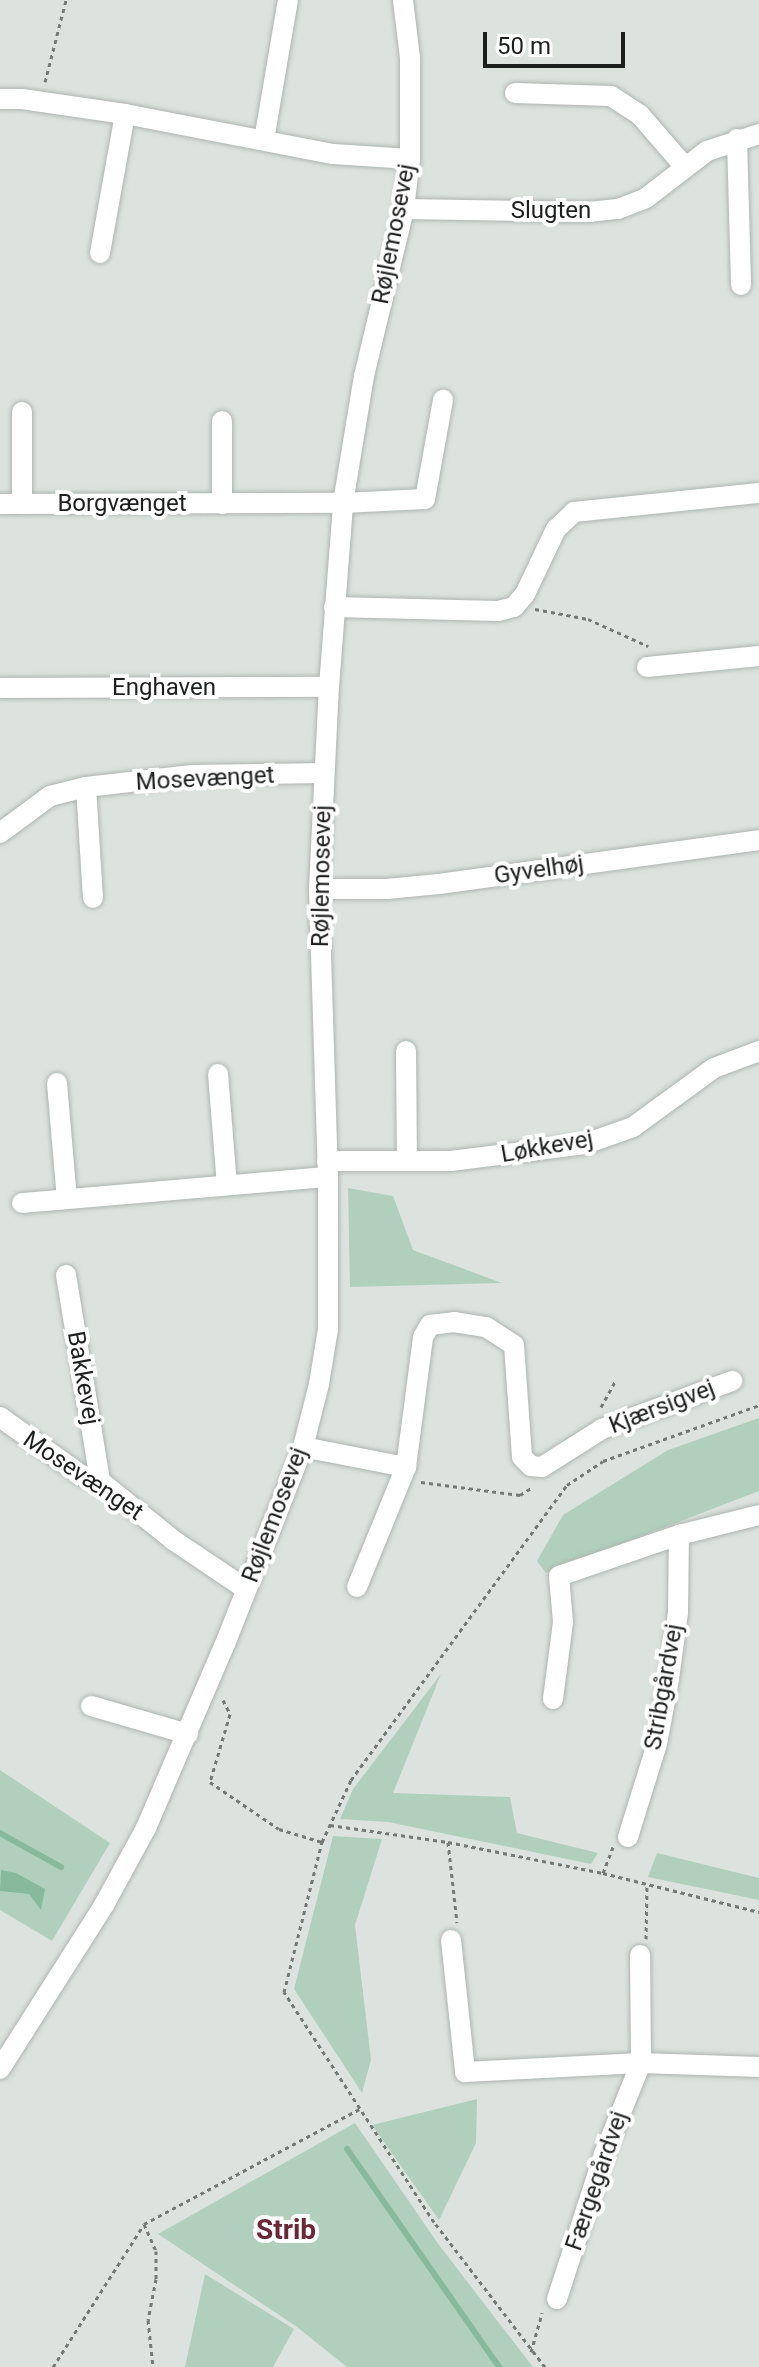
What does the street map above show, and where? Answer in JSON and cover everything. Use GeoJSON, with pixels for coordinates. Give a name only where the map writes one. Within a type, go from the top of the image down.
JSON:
{"type":"FeatureCollection","features":[{"type":"Feature","properties":{"kind":"street"},"geometry":{"type":"LineString","coordinates":[[264,140],[288,0]]}},
{"type":"Feature","properties":{"kind":"street","name":"Røjlemosevej"},"geometry":{"type":"LineString","coordinates":[[0,2069],[111,1893],[146,1828],[207,1689],[303,1447],[319,1384],[328,1329],[328,1169],[319,889],[329,687],[343,503],[364,376],[404,209],[410,159],[410,58],[403,0]]}},
{"type":"Feature","properties":{"kind":"street"},"geometry":{"type":"LineString","coordinates":[[515,93],[611,96],[640,115],[685,167]]}},
{"type":"Feature","properties":{"kind":"street"},"geometry":{"type":"LineString","coordinates":[[0,99],[125,114],[333,154],[410,159]]}},
{"type":"Feature","properties":{"kind":"street"},"geometry":{"type":"LineString","coordinates":[[100,253],[125,114]]}},
{"type":"Feature","properties":{"kind":"street","name":"Slugten"},"geometry":{"type":"LineString","coordinates":[[404,209],[588,212],[618,209],[646,198],[707,151],[759,134]]}},
{"type":"Feature","properties":{"kind":"street"},"geometry":{"type":"LineString","coordinates":[[737,139],[741,285]]}},
{"type":"Feature","properties":{"kind":"street","name":"Borgvænget"},"geometry":{"type":"LineString","coordinates":[[0,504],[343,503],[425,499],[443,400]]}},
{"type":"Feature","properties":{"kind":"street","name":"Borgvænget"},"geometry":{"type":"LineString","coordinates":[[22,412],[22,504]]}},
{"type":"Feature","properties":{"kind":"street","name":"Borgvænget"},"geometry":{"type":"LineString","coordinates":[[222,421],[222,504]]}},
{"type":"Feature","properties":{"kind":"street"},"geometry":{"type":"LineString","coordinates":[[334,607],[498,611],[514,607],[522,599],[556,529],[574,512],[759,493]]}},
{"type":"Feature","properties":{"kind":"street"},"geometry":{"type":"LineString","coordinates":[[647,667],[759,656]]}},
{"type":"Feature","properties":{"kind":"street","name":"Enghaven"},"geometry":{"type":"LineString","coordinates":[[0,688],[329,687]]}},
{"type":"Feature","properties":{"kind":"street","name":"Mosevænget"},"geometry":{"type":"LineString","coordinates":[[0,833],[50,796],[86,787],[192,775],[324,773]]}},
{"type":"Feature","properties":{"kind":"street"},"geometry":{"type":"LineString","coordinates":[[86,787],[93,898]]}},
{"type":"Feature","properties":{"kind":"street","name":"Gyvelhøj"},"geometry":{"type":"LineString","coordinates":[[319,889],[387,889],[439,884],[759,840]]}},
{"type":"Feature","properties":{"kind":"street"},"geometry":{"type":"LineString","coordinates":[[406,1051],[407,1160]]}},
{"type":"Feature","properties":{"kind":"street","name":"Løkkevej"},"geometry":{"type":"LineString","coordinates":[[22,1203],[227,1185],[328,1169],[407,1160],[451,1161],[585,1144],[633,1127],[714,1068],[759,1051]]}},
{"type":"Feature","properties":{"kind":"street"},"geometry":{"type":"LineString","coordinates":[[218,1074],[227,1185]]}},
{"type":"Feature","properties":{"kind":"street"},"geometry":{"type":"LineString","coordinates":[[57,1083],[67,1199]]}},
{"type":"Feature","properties":{"kind":"street","name":"Bakkevej"},"geometry":{"type":"LineString","coordinates":[[66,1275],[100,1481]]}},
{"type":"Feature","properties":{"kind":"street","name":"Kjærsigvej"},"geometry":{"type":"LineString","coordinates":[[357,1587],[406,1467],[423,1337],[430,1325],[454,1322],[486,1327],[514,1345],[522,1457],[531,1466],[542,1467],[602,1429],[732,1381]]}},
{"type":"Feature","properties":{"kind":"street","name":"Mosevænget"},"geometry":{"type":"LineString","coordinates":[[0,1417],[81,1475],[100,1481],[173,1540],[246,1589]]}},
{"type":"Feature","properties":{"kind":"street"},"geometry":{"type":"LineString","coordinates":[[303,1447],[406,1467]]}},
{"type":"Feature","properties":{"kind":"street"},"geometry":{"type":"LineString","coordinates":[[553,1699],[563,1622],[559,1576],[679,1535],[759,1515]]}},
{"type":"Feature","properties":{"kind":"street","name":"Stribgårdvej"},"geometry":{"type":"LineString","coordinates":[[628,1837],[657,1744],[669,1679],[678,1612],[679,1535]]}},
{"type":"Feature","properties":{"kind":"street"},"geometry":{"type":"LineString","coordinates":[[91,1706],[188,1734]]}},
{"type":"Feature","properties":{"kind":"street"},"geometry":{"type":"LineString","coordinates":[[451,1940],[465,2072],[641,2063],[759,2067]]}},
{"type":"Feature","properties":{"kind":"street","name":"Færgegårdvej"},"geometry":{"type":"LineString","coordinates":[[557,2299],[604,2154],[641,2063],[640,1955]]}},
{"type":"Feature","properties":{"kind":"path"},"geometry":{"type":"LineString","coordinates":[[40,102],[66,0]]}},
{"type":"Feature","properties":{"kind":"path"},"geometry":{"type":"LineString","coordinates":[[522,599],[538,611],[588,619],[665,654],[672,665]]}},
{"type":"Feature","properties":{"kind":"path"},"geometry":{"type":"LineString","coordinates":[[545,2367],[434,2222],[284,1992],[322,1842],[351,1780],[567,1485],[603,1461],[759,1405]]}},
{"type":"Feature","properties":{"kind":"path"},"geometry":{"type":"LineString","coordinates":[[207,1689],[227,1703],[230,1714],[210,1782],[279,1829],[322,1842]]}},
{"type":"Feature","properties":{"kind":"path"},"geometry":{"type":"LineString","coordinates":[[330,1825],[448,1842],[603,1873],[759,1912]]}},
{"type":"Feature","properties":{"kind":"path"},"geometry":{"type":"LineString","coordinates":[[603,1873],[615,1842],[628,1837]]}},
{"type":"Feature","properties":{"kind":"path"},"geometry":{"type":"LineString","coordinates":[[448,1842],[458,1936],[451,1940]]}},
{"type":"Feature","properties":{"kind":"path"},"geometry":{"type":"LineString","coordinates":[[640,1955],[646,1951],[647,1884]]}},
{"type":"Feature","properties":{"kind":"path"},"geometry":{"type":"LineString","coordinates":[[53,2367],[144,2224],[359,2109]]}},
{"type":"Feature","properties":{"kind":"path"},"geometry":{"type":"LineString","coordinates":[[144,2224],[156,2251],[156,2279],[148,2320],[153,2367]]}},
{"type":"Feature","properties":{"kind":"path"},"geometry":{"type":"LineString","coordinates":[[531,2352],[547,2299],[557,2299]]}},
{"type":"Feature","properties":{"kind":"shaded area"},"geometry":{"type":"Polygon","coordinates":[[[348,1188],[393,1196],[413,1250],[502,1283],[350,1287],[348,1188]]]}},
{"type":"Feature","properties":{"kind":"shaded area"},"geometry":{"type":"Polygon","coordinates":[[[759,1418],[759,1491],[546,1573],[537,1561],[563,1515],[668,1450],[759,1418]]]}},
{"type":"Feature","properties":{"kind":"shaded area"},"geometry":{"type":"Polygon","coordinates":[[[441,1674],[393,1793],[510,1797],[517,1833],[598,1853],[591,1864],[388,1822],[340,1819],[353,1789],[441,1674]]]}},
{"type":"Feature","properties":{"kind":"shaded area"},"geometry":{"type":"Polygon","coordinates":[[[0,1770],[110,1843],[52,1941],[0,1910],[0,1770]]]}},
{"type":"Feature","properties":{"kind":"shaded area"},"geometry":{"type":"Polygon","coordinates":[[[333,1836],[382,1839],[355,1925],[371,2060],[362,2093],[294,1989],[333,1836]]]}},
{"type":"Feature","properties":{"kind":"shaded area"},"geometry":{"type":"Polygon","coordinates":[[[657,1853],[759,1878],[759,1900],[648,1877],[657,1853]]]}},
{"type":"Feature","properties":{"kind":"shaded area"},"geometry":{"type":"Polygon","coordinates":[[[1,1870],[16,1873],[45,1889],[41,1910],[29,1894],[0,1891],[1,1870]]]}},
{"type":"Feature","properties":{"kind":"shaded area"},"geometry":{"type":"Polygon","coordinates":[[[477,2099],[476,2143],[439,2220],[372,2125],[477,2099]]]}},
{"type":"Feature","properties":{"kind":"shaded area"},"geometry":{"type":"Polygon","coordinates":[[[355,2123],[439,2245],[533,2367],[347,2367],[297,2327],[158,2234],[355,2123]]]}},
{"type":"Feature","properties":{"kind":"shaded area"},"geometry":{"type":"Polygon","coordinates":[[[205,2274],[294,2329],[273,2367],[185,2367],[205,2274]]]}},
{"type":"Feature","properties":{"kind":"waterway"},"geometry":{"type":"LineString","coordinates":[[0,1833],[61,1867]]}},
{"type":"Feature","properties":{"kind":"waterway"},"geometry":{"type":"LineString","coordinates":[[347,2149],[499,2367]]}},
{"type":"Feature","properties":{"kind":"district","name":"Strib"},"geometry":{"type":"Point","coordinates":[286,2230]}}]}
